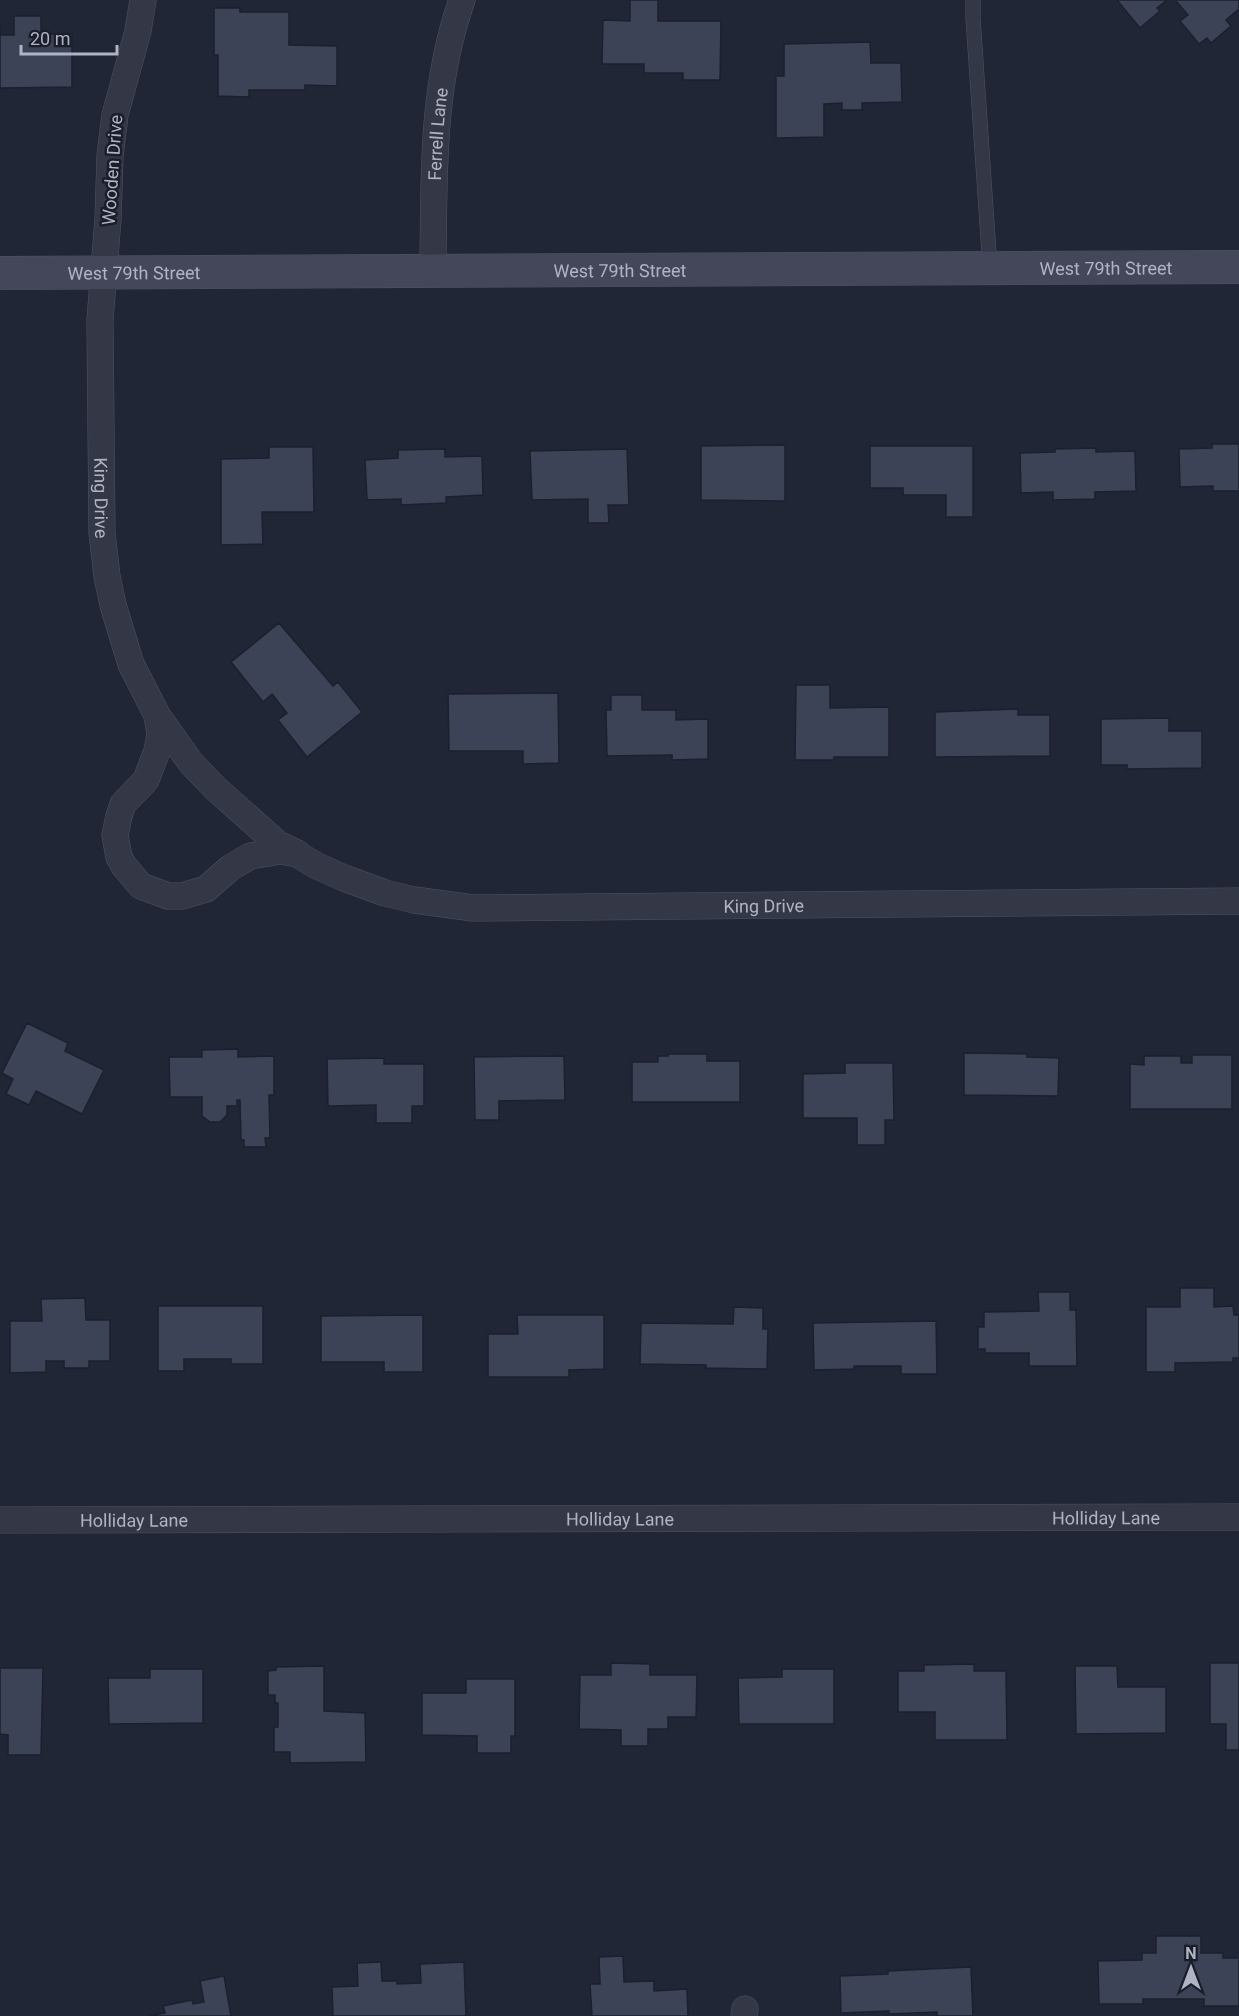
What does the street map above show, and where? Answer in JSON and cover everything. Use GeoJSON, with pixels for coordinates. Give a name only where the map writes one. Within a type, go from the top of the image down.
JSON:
{"type":"FeatureCollection","features":[{"type":"Feature","properties":{"kind":"main road","name":"West 79th Street"},"geometry":{"type":"LineString","coordinates":[[0,273],[1239,267]]}},
{"type":"Feature","properties":{"kind":"street","name":"Wooden Drive"},"geometry":{"type":"LineString","coordinates":[[104,272],[112,132],[118,101],[138,31],[142,0]]}},
{"type":"Feature","properties":{"kind":"street","name":"Ferrell Lane"},"geometry":{"type":"LineString","coordinates":[[433,270],[435,140],[438,104],[444,65],[462,0]]}},
{"type":"Feature","properties":{"kind":"street","name":"King Drive"},"geometry":{"type":"LineString","coordinates":[[104,272],[100,339],[102,533],[113,605],[131,664],[158,715],[191,763],[215,788],[279,844],[317,866],[386,893],[414,900],[473,908],[1239,901]]}},
{"type":"Feature","properties":{"kind":"street","name":"King Drive"},"geometry":{"type":"LineString","coordinates":[[158,715],[160,734],[158,751],[146,780],[123,804],[115,835],[119,857],[135,881],[141,886],[168,896],[182,896],[206,889],[230,868],[250,856],[280,851],[297,854]]}},
{"type":"Feature","properties":{"kind":"street","name":"Holliday Lane"},"geometry":{"type":"LineString","coordinates":[[0,1520],[1239,1517]]}},
{"type":"Feature","properties":{"kind":"lane"},"geometry":{"type":"LineString","coordinates":[[973,0],[990,268]]}},
{"type":"Feature","properties":{"kind":"building"},"geometry":{"type":"Polygon","coordinates":[[[630,0],[658,0],[658,21],[721,21],[720,80],[683,80],[683,73],[644,73],[644,64],[602,64],[603,20],[630,21],[630,0]]]}},
{"type":"Feature","properties":{"kind":"building"},"geometry":{"type":"Polygon","coordinates":[[[1117,0],[1167,0],[1157,8],[1160,11],[1140,28],[1117,0]]]}},
{"type":"Feature","properties":{"kind":"building"},"geometry":{"type":"Polygon","coordinates":[[[1177,0],[1239,0],[1239,9],[1226,20],[1231,26],[1211,43],[1207,38],[1199,44],[1180,21],[1188,15],[1177,0]]]}},
{"type":"Feature","properties":{"kind":"building"},"geometry":{"type":"Polygon","coordinates":[[[214,8],[240,8],[240,12],[289,12],[289,45],[337,46],[337,86],[305,85],[305,90],[249,90],[249,97],[218,96],[218,55],[214,55],[214,8]]]}},
{"type":"Feature","properties":{"kind":"building"},"geometry":{"type":"Polygon","coordinates":[[[14,16],[41,16],[41,34],[72,34],[72,87],[0,88],[0,35],[14,35],[14,16]]]}},
{"type":"Feature","properties":{"kind":"building"},"geometry":{"type":"Polygon","coordinates":[[[870,42],[871,63],[901,63],[902,102],[862,103],[862,110],[842,110],[842,103],[824,104],[824,137],[776,138],[776,76],[784,76],[784,44],[870,42]]]}},
{"type":"Feature","properties":{"kind":"building"},"geometry":{"type":"Polygon","coordinates":[[[1212,444],[1239,444],[1239,491],[1213,491],[1213,486],[1180,487],[1179,449],[1212,448],[1212,444]]]}},
{"type":"Feature","properties":{"kind":"building"},"geometry":{"type":"Polygon","coordinates":[[[785,445],[785,501],[701,500],[701,446],[785,445]]]}},
{"type":"Feature","properties":{"kind":"building"},"geometry":{"type":"Polygon","coordinates":[[[870,446],[973,446],[973,517],[946,517],[946,495],[903,495],[903,488],[870,488],[870,446]]]}},
{"type":"Feature","properties":{"kind":"building"},"geometry":{"type":"Polygon","coordinates":[[[269,447],[313,447],[314,512],[262,512],[263,544],[221,545],[221,459],[269,458],[269,447]]]}},
{"type":"Feature","properties":{"kind":"building"},"geometry":{"type":"Polygon","coordinates":[[[1096,448],[1096,452],[1135,451],[1136,491],[1095,492],[1095,499],[1053,500],[1053,492],[1021,493],[1020,453],[1096,448]]]}},
{"type":"Feature","properties":{"kind":"building"},"geometry":{"type":"Polygon","coordinates":[[[445,449],[445,457],[482,456],[483,495],[446,497],[446,503],[401,505],[401,499],[367,500],[365,460],[398,458],[398,450],[445,449]]]}},
{"type":"Feature","properties":{"kind":"building"},"geometry":{"type":"Polygon","coordinates":[[[627,449],[629,505],[608,505],[609,523],[588,523],[588,499],[532,500],[530,451],[627,449]]]}},
{"type":"Feature","properties":{"kind":"building"},"geometry":{"type":"Polygon","coordinates":[[[279,623],[333,686],[338,682],[362,712],[307,757],[278,720],[287,713],[272,694],[263,702],[231,662],[279,623]]]}},
{"type":"Feature","properties":{"kind":"building"},"geometry":{"type":"Polygon","coordinates":[[[796,685],[830,685],[830,708],[889,707],[889,757],[795,760],[796,685]]]}},
{"type":"Feature","properties":{"kind":"building"},"geometry":{"type":"Polygon","coordinates":[[[558,693],[559,763],[523,764],[523,751],[449,751],[448,694],[558,693]]]}},
{"type":"Feature","properties":{"kind":"building"},"geometry":{"type":"Polygon","coordinates":[[[611,695],[642,695],[642,710],[676,710],[676,720],[708,719],[708,759],[672,760],[672,755],[607,756],[606,710],[611,710],[611,695]]]}},
{"type":"Feature","properties":{"kind":"building"},"geometry":{"type":"Polygon","coordinates":[[[1018,709],[1018,715],[1050,715],[1050,756],[935,757],[935,712],[1018,709]]]}},
{"type":"Feature","properties":{"kind":"building"},"geometry":{"type":"Polygon","coordinates":[[[1169,718],[1169,731],[1202,731],[1202,768],[1127,769],[1127,765],[1101,765],[1101,719],[1169,718]]]}},
{"type":"Feature","properties":{"kind":"building"},"geometry":{"type":"Polygon","coordinates":[[[27,1023],[68,1043],[65,1051],[104,1070],[82,1114],[36,1091],[29,1105],[6,1094],[13,1079],[2,1073],[27,1023]]]}},
{"type":"Feature","properties":{"kind":"building"},"geometry":{"type":"Polygon","coordinates":[[[238,1049],[238,1057],[274,1056],[274,1095],[269,1095],[270,1138],[265,1138],[266,1147],[244,1147],[244,1140],[241,1140],[240,1100],[237,1100],[237,1106],[227,1106],[227,1115],[220,1122],[210,1122],[202,1116],[202,1097],[170,1097],[169,1057],[202,1057],[202,1050],[238,1049]]]}},
{"type":"Feature","properties":{"kind":"building"},"geometry":{"type":"Polygon","coordinates":[[[964,1053],[1027,1054],[1027,1057],[1059,1058],[1058,1096],[964,1095],[964,1053]]]}},
{"type":"Feature","properties":{"kind":"building"},"geometry":{"type":"Polygon","coordinates":[[[668,1054],[707,1054],[707,1061],[740,1061],[740,1102],[632,1102],[632,1062],[658,1062],[658,1056],[668,1056],[668,1054]]]}},
{"type":"Feature","properties":{"kind":"building"},"geometry":{"type":"Polygon","coordinates":[[[1192,1055],[1232,1055],[1232,1109],[1130,1109],[1130,1064],[1144,1065],[1144,1056],[1181,1056],[1181,1063],[1192,1063],[1192,1055]]]}},
{"type":"Feature","properties":{"kind":"building"},"geometry":{"type":"Polygon","coordinates":[[[564,1056],[565,1100],[499,1101],[499,1120],[475,1120],[474,1057],[564,1056]]]}},
{"type":"Feature","properties":{"kind":"building"},"geometry":{"type":"Polygon","coordinates":[[[384,1058],[384,1064],[424,1064],[424,1106],[412,1106],[412,1123],[376,1123],[376,1105],[328,1106],[327,1059],[384,1058]]]}},
{"type":"Feature","properties":{"kind":"building"},"geometry":{"type":"Polygon","coordinates":[[[845,1063],[893,1063],[894,1120],[885,1120],[885,1145],[857,1145],[857,1118],[803,1118],[803,1074],[845,1073],[845,1063]]]}},
{"type":"Feature","properties":{"kind":"building"},"geometry":{"type":"Polygon","coordinates":[[[1180,1288],[1214,1288],[1214,1307],[1233,1306],[1234,1315],[1239,1315],[1239,1358],[1233,1358],[1233,1362],[1175,1363],[1175,1372],[1146,1372],[1146,1307],[1180,1307],[1180,1288]]]}},
{"type":"Feature","properties":{"kind":"building"},"geometry":{"type":"Polygon","coordinates":[[[1038,1292],[1070,1292],[1070,1310],[1076,1310],[1077,1366],[1029,1366],[1029,1353],[985,1353],[985,1349],[978,1349],[978,1327],[984,1327],[984,1312],[1039,1311],[1038,1292]]]}},
{"type":"Feature","properties":{"kind":"building"},"geometry":{"type":"Polygon","coordinates":[[[85,1298],[86,1320],[110,1320],[110,1361],[89,1361],[89,1368],[64,1368],[64,1361],[46,1361],[46,1372],[10,1373],[10,1321],[42,1321],[41,1299],[85,1298]]]}},
{"type":"Feature","properties":{"kind":"building"},"geometry":{"type":"Polygon","coordinates":[[[158,1306],[263,1306],[263,1364],[231,1364],[231,1359],[184,1359],[184,1371],[158,1371],[158,1306]]]}},
{"type":"Feature","properties":{"kind":"building"},"geometry":{"type":"Polygon","coordinates":[[[734,1307],[763,1308],[763,1329],[768,1329],[767,1369],[640,1364],[641,1323],[733,1324],[734,1307]]]}},
{"type":"Feature","properties":{"kind":"building"},"geometry":{"type":"Polygon","coordinates":[[[423,1315],[423,1372],[384,1372],[384,1362],[321,1362],[321,1316],[423,1315]]]}},
{"type":"Feature","properties":{"kind":"building"},"geometry":{"type":"Polygon","coordinates":[[[517,1315],[604,1315],[604,1369],[569,1370],[569,1377],[488,1377],[488,1334],[518,1334],[517,1315]]]}},
{"type":"Feature","properties":{"kind":"building"},"geometry":{"type":"Polygon","coordinates":[[[936,1321],[937,1374],[901,1374],[901,1366],[854,1366],[854,1369],[814,1370],[813,1323],[936,1321]]]}},
{"type":"Feature","properties":{"kind":"building"},"geometry":{"type":"Polygon","coordinates":[[[611,1663],[650,1664],[650,1675],[697,1675],[696,1717],[668,1717],[668,1729],[648,1729],[648,1746],[621,1746],[621,1730],[579,1729],[580,1675],[611,1675],[611,1663]]]}},
{"type":"Feature","properties":{"kind":"building"},"geometry":{"type":"Polygon","coordinates":[[[1210,1663],[1239,1663],[1239,1750],[1226,1750],[1226,1724],[1210,1724],[1210,1663]]]}},
{"type":"Feature","properties":{"kind":"building"},"geometry":{"type":"Polygon","coordinates":[[[974,1664],[974,1671],[1006,1671],[1007,1740],[935,1740],[935,1712],[898,1712],[898,1671],[924,1671],[924,1665],[974,1664]]]}},
{"type":"Feature","properties":{"kind":"building"},"geometry":{"type":"Polygon","coordinates":[[[324,1666],[324,1711],[365,1713],[366,1762],[290,1763],[290,1752],[274,1752],[274,1727],[278,1727],[278,1703],[275,1703],[275,1695],[268,1695],[268,1671],[276,1670],[276,1667],[324,1666]]]}},
{"type":"Feature","properties":{"kind":"building"},"geometry":{"type":"Polygon","coordinates":[[[1075,1666],[1117,1666],[1118,1687],[1166,1687],[1166,1733],[1076,1734],[1075,1666]]]}},
{"type":"Feature","properties":{"kind":"building"},"geometry":{"type":"Polygon","coordinates":[[[0,1668],[43,1668],[41,1755],[8,1755],[8,1735],[0,1734],[0,1668]]]}},
{"type":"Feature","properties":{"kind":"building"},"geometry":{"type":"Polygon","coordinates":[[[150,1669],[203,1669],[203,1723],[109,1724],[108,1678],[150,1678],[150,1669]]]}},
{"type":"Feature","properties":{"kind":"building"},"geometry":{"type":"Polygon","coordinates":[[[782,1669],[834,1669],[834,1724],[739,1724],[738,1678],[782,1677],[782,1669]]]}},
{"type":"Feature","properties":{"kind":"building"},"geometry":{"type":"Polygon","coordinates":[[[466,1679],[515,1679],[515,1736],[511,1736],[511,1753],[477,1753],[477,1736],[422,1735],[422,1693],[466,1693],[466,1679]]]}},
{"type":"Feature","properties":{"kind":"building"},"geometry":{"type":"Polygon","coordinates":[[[1156,1936],[1201,1936],[1201,1953],[1223,1953],[1223,1958],[1239,1958],[1239,2006],[1204,2006],[1204,1999],[1143,1999],[1143,2004],[1099,2004],[1098,1961],[1142,1960],[1142,1953],[1156,1953],[1156,1936]]]}},
{"type":"Feature","properties":{"kind":"building"},"geometry":{"type":"Polygon","coordinates":[[[623,1956],[624,1982],[654,1981],[654,1991],[687,1989],[688,2016],[592,2016],[590,1984],[600,1984],[599,1957],[623,1956]]]}},
{"type":"Feature","properties":{"kind":"building"},"geometry":{"type":"Polygon","coordinates":[[[381,1962],[382,1981],[397,1981],[397,1984],[421,1983],[420,1964],[464,1962],[466,2016],[333,2016],[332,1987],[358,1986],[357,1963],[381,1962]]]}},
{"type":"Feature","properties":{"kind":"building"},"geometry":{"type":"Polygon","coordinates":[[[971,1967],[973,2016],[937,2016],[937,2012],[841,2013],[840,1976],[971,1967]]]}},
{"type":"Feature","properties":{"kind":"building"},"geometry":{"type":"Polygon","coordinates":[[[224,1976],[231,2016],[149,2016],[165,2013],[163,2006],[192,2000],[193,2004],[204,2002],[200,1981],[224,1976]]]}}]}
